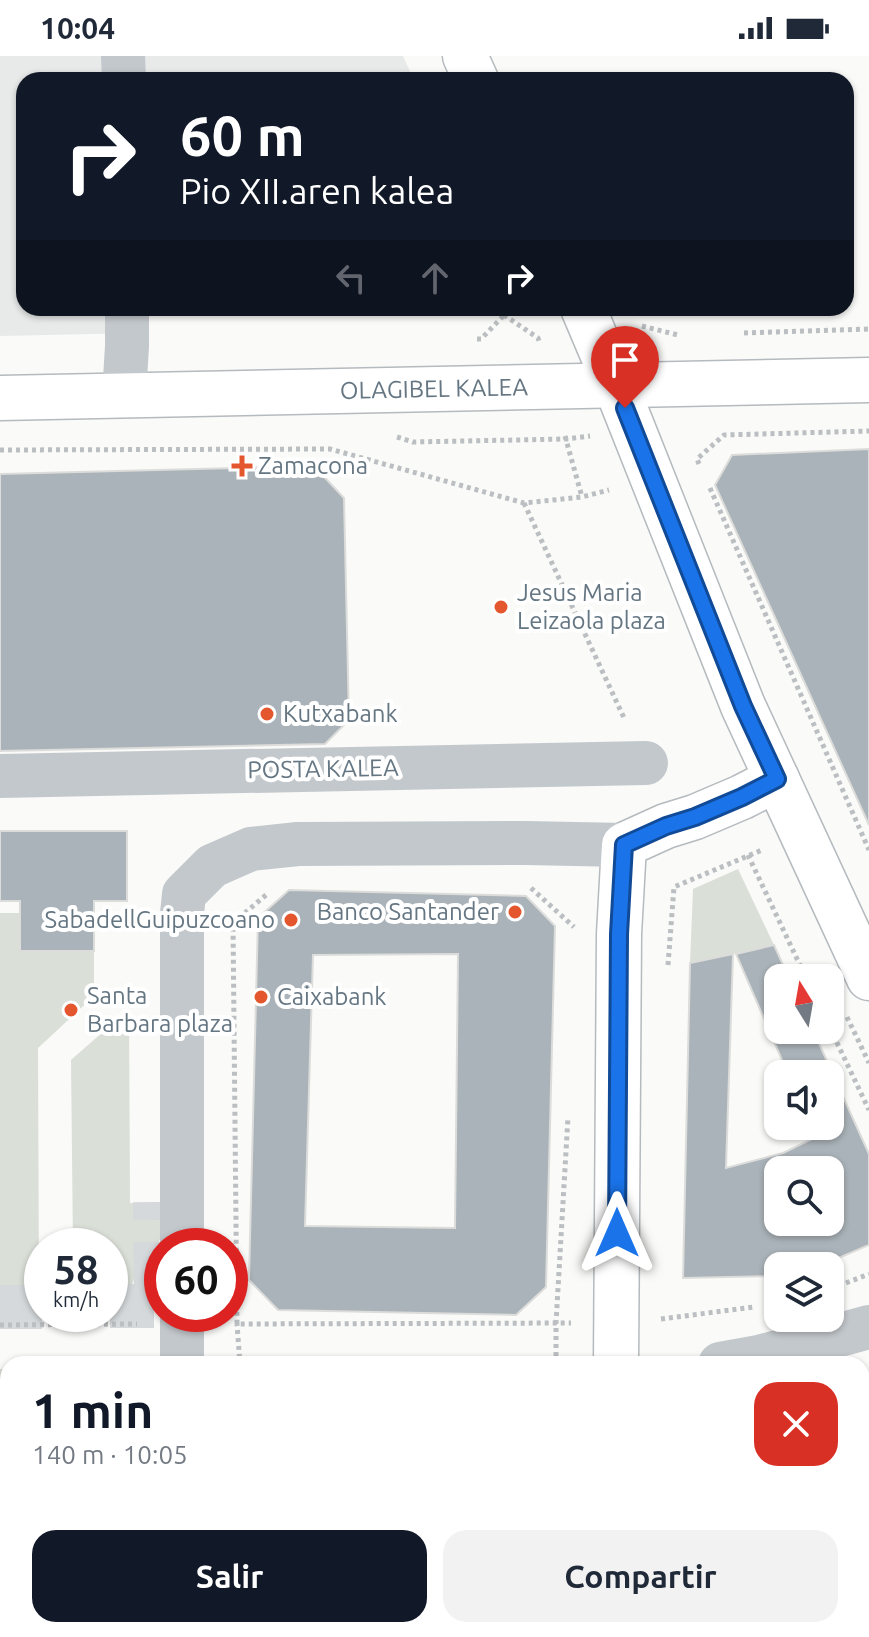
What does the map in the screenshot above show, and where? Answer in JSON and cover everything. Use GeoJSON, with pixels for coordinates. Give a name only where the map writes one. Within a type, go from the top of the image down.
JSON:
{"type":"FeatureCollection","features":[{"type":"Feature","properties":{"kind":"main road"},"geometry":{"type":"LineString","coordinates":[[586,316],[743,706],[869,978]]}},
{"type":"Feature","properties":{"kind":"main road","name":"OLAGIBEL KALEA"},"geometry":{"type":"LineString","coordinates":[[0,398],[869,380]]}},
{"type":"Feature","properties":{"kind":"main road"},"geometry":{"type":"LineString","coordinates":[[616,1343],[619,934],[624,845],[695,817],[777,779]]}},
{"type":"Feature","properties":{"kind":"street"},"geometry":{"type":"LineString","coordinates":[[124,395],[127,316]]}},
{"type":"Feature","properties":{"kind":"street","name":"POSTA KALEA"},"geometry":{"type":"LineString","coordinates":[[0,776],[646,763]]}},
{"type":"Feature","properties":{"kind":"street"},"geometry":{"type":"LineString","coordinates":[[182,1228],[182,914],[184,894],[212,866],[251,849],[298,844],[624,845]]}},
{"type":"Feature","properties":{"kind":"street"},"geometry":{"type":"LineString","coordinates":[[155,1202],[156,965],[182,914]]}},
{"type":"Feature","properties":{"kind":"street"},"geometry":{"type":"LineString","coordinates":[[763,1356],[869,1327]]}},
{"type":"Feature","properties":{"kind":"street"},"geometry":{"type":"LineString","coordinates":[[182,1332],[182,1356]]}},
{"type":"Feature","properties":{"kind":"path"},"geometry":{"type":"LineString","coordinates":[[465,339],[481,339],[503,316]]}},
{"type":"Feature","properties":{"kind":"path"},"geometry":{"type":"LineString","coordinates":[[735,333],[869,329]]}},
{"type":"Feature","properties":{"kind":"path"},"geometry":{"type":"LineString","coordinates":[[675,335],[690,335]]}},
{"type":"Feature","properties":{"kind":"path"},"geometry":{"type":"LineString","coordinates":[[703,474],[697,459],[724,435],[869,431]]}},
{"type":"Feature","properties":{"kind":"path"},"geometry":{"type":"LineString","coordinates":[[0,450],[330,449],[524,503],[582,497]]}},
{"type":"Feature","properties":{"kind":"path"},"geometry":{"type":"LineString","coordinates":[[709,488],[869,850]]}},
{"type":"Feature","properties":{"kind":"path"},"geometry":{"type":"LineString","coordinates":[[524,503],[646,763]]}},
{"type":"Feature","properties":{"kind":"path"},"geometry":{"type":"LineString","coordinates":[[695,817],[721,867]]}},
{"type":"Feature","properties":{"kind":"path"},"geometry":{"type":"LineString","coordinates":[[668,966],[674,887],[748,855],[799,964]]}},
{"type":"Feature","properties":{"kind":"path"},"geometry":{"type":"LineString","coordinates":[[525,883],[580,932],[669,935]]}},
{"type":"Feature","properties":{"kind":"path"},"geometry":{"type":"LineString","coordinates":[[267,895],[233,923],[237,1324],[556,1323],[616,1343],[663,1319],[764,1306]]}},
{"type":"Feature","properties":{"kind":"path"},"geometry":{"type":"LineString","coordinates":[[838,1044],[869,1110]]}},
{"type":"Feature","properties":{"kind":"path"},"geometry":{"type":"LineString","coordinates":[[556,1356],[569,1104]]}},
{"type":"Feature","properties":{"kind":"path"},"geometry":{"type":"LineString","coordinates":[[663,1319],[663,1334]]}},
{"type":"Feature","properties":{"kind":"shaded area"},"geometry":{"type":"Polygon","coordinates":[[[0,56],[403,56],[410,72],[16,72],[16,316],[140,316],[141,333],[0,336],[0,56]]]}},
{"type":"Feature","properties":{"kind":"shaded area"},"geometry":{"type":"Polygon","coordinates":[[[738,869],[774,945],[690,963],[693,889],[738,869]]]}},
{"type":"Feature","properties":{"kind":"shaded area"},"geometry":{"type":"Polygon","coordinates":[[[0,913],[20,913],[20,951],[94,951],[94,996],[38,1048],[39,1228],[24,1228],[24,1303],[0,1304],[0,913]]]}},
{"type":"Feature","properties":{"kind":"shaded area"},"geometry":{"type":"Polygon","coordinates":[[[129,1009],[130,1203],[168,1203],[165,1228],[144,1228],[144,1264],[134,1278],[128,1298],[128,1228],[73,1228],[71,1060],[129,1009]]]}},
{"type":"Feature","properties":{"kind":"building"},"geometry":{"type":"Polygon","coordinates":[[[869,449],[869,825],[715,485],[732,455],[869,449]]]}},
{"type":"Feature","properties":{"kind":"building"},"geometry":{"type":"Polygon","coordinates":[[[314,466],[344,498],[349,720],[325,744],[0,751],[0,474],[314,466]]]}},
{"type":"Feature","properties":{"kind":"building"},"geometry":{"type":"Polygon","coordinates":[[[0,831],[127,831],[127,901],[94,901],[94,951],[20,951],[20,901],[0,901],[0,831]]]}},
{"type":"Feature","properties":{"kind":"building"},"geometry":{"type":"Polygon","coordinates":[[[289,890],[526,896],[555,926],[546,1287],[516,1315],[278,1310],[249,1280],[258,918],[289,890]],[[458,954],[313,955],[305,1226],[455,1228],[458,954]]]}},
{"type":"Feature","properties":{"kind":"building"},"geometry":{"type":"Polygon","coordinates":[[[774,945],[783,964],[764,964],[764,1019],[736,954],[774,945]]]}},
{"type":"Feature","properties":{"kind":"building"},"geometry":{"type":"Polygon","coordinates":[[[733,954],[726,1168],[764,1158],[764,1236],[844,1236],[844,1156],[772,1156],[810,1140],[844,1140],[844,1099],[869,1154],[869,1245],[844,1256],[844,1252],[764,1252],[764,1276],[683,1278],[690,963],[733,954]]]}},
{"type":"Feature","properties":{"kind":"building"},"geometry":{"type":"Polygon","coordinates":[[[775,1044],[819,1044],[827,1060],[782,1060],[775,1044]]]}},
{"type":"Feature","properties":{"kind":"tunnel"},"geometry":{"type":"LineString","coordinates":[[128,1306],[156,1306],[155,1202]]}},
{"type":"Feature","properties":{"kind":"tunnel"},"geometry":{"type":"LineString","coordinates":[[0,1307],[24,1307]]}},
{"type":"Feature","properties":{"kind":"place","name":"Zamacona"},"geometry":{"type":"Point","coordinates":[242,466]}},
{"type":"Feature","properties":{"kind":"place","name":"Jesus Maria Leizaola plaza"},"geometry":{"type":"Point","coordinates":[501,607]}},
{"type":"Feature","properties":{"kind":"place","name":"Kutxabank"},"geometry":{"type":"Point","coordinates":[267,714]}},
{"type":"Feature","properties":{"kind":"place","name":"Banco Santander"},"geometry":{"type":"Point","coordinates":[515,912]}},
{"type":"Feature","properties":{"kind":"place","name":"SabadellGuipuzcoano"},"geometry":{"type":"Point","coordinates":[291,920]}},
{"type":"Feature","properties":{"kind":"place","name":"Caixabank"},"geometry":{"type":"Point","coordinates":[261,997]}},
{"type":"Feature","properties":{"kind":"place","name":"Santa Barbara plaza"},"geometry":{"type":"Point","coordinates":[71,1010]}},
{"type":"Feature","properties":{"kind":"route"},"geometry":{"type":"LineString","coordinates":[[617,1233],[619,934],[624,845],[742,797],[777,779],[743,706],[625,408]]}}]}
